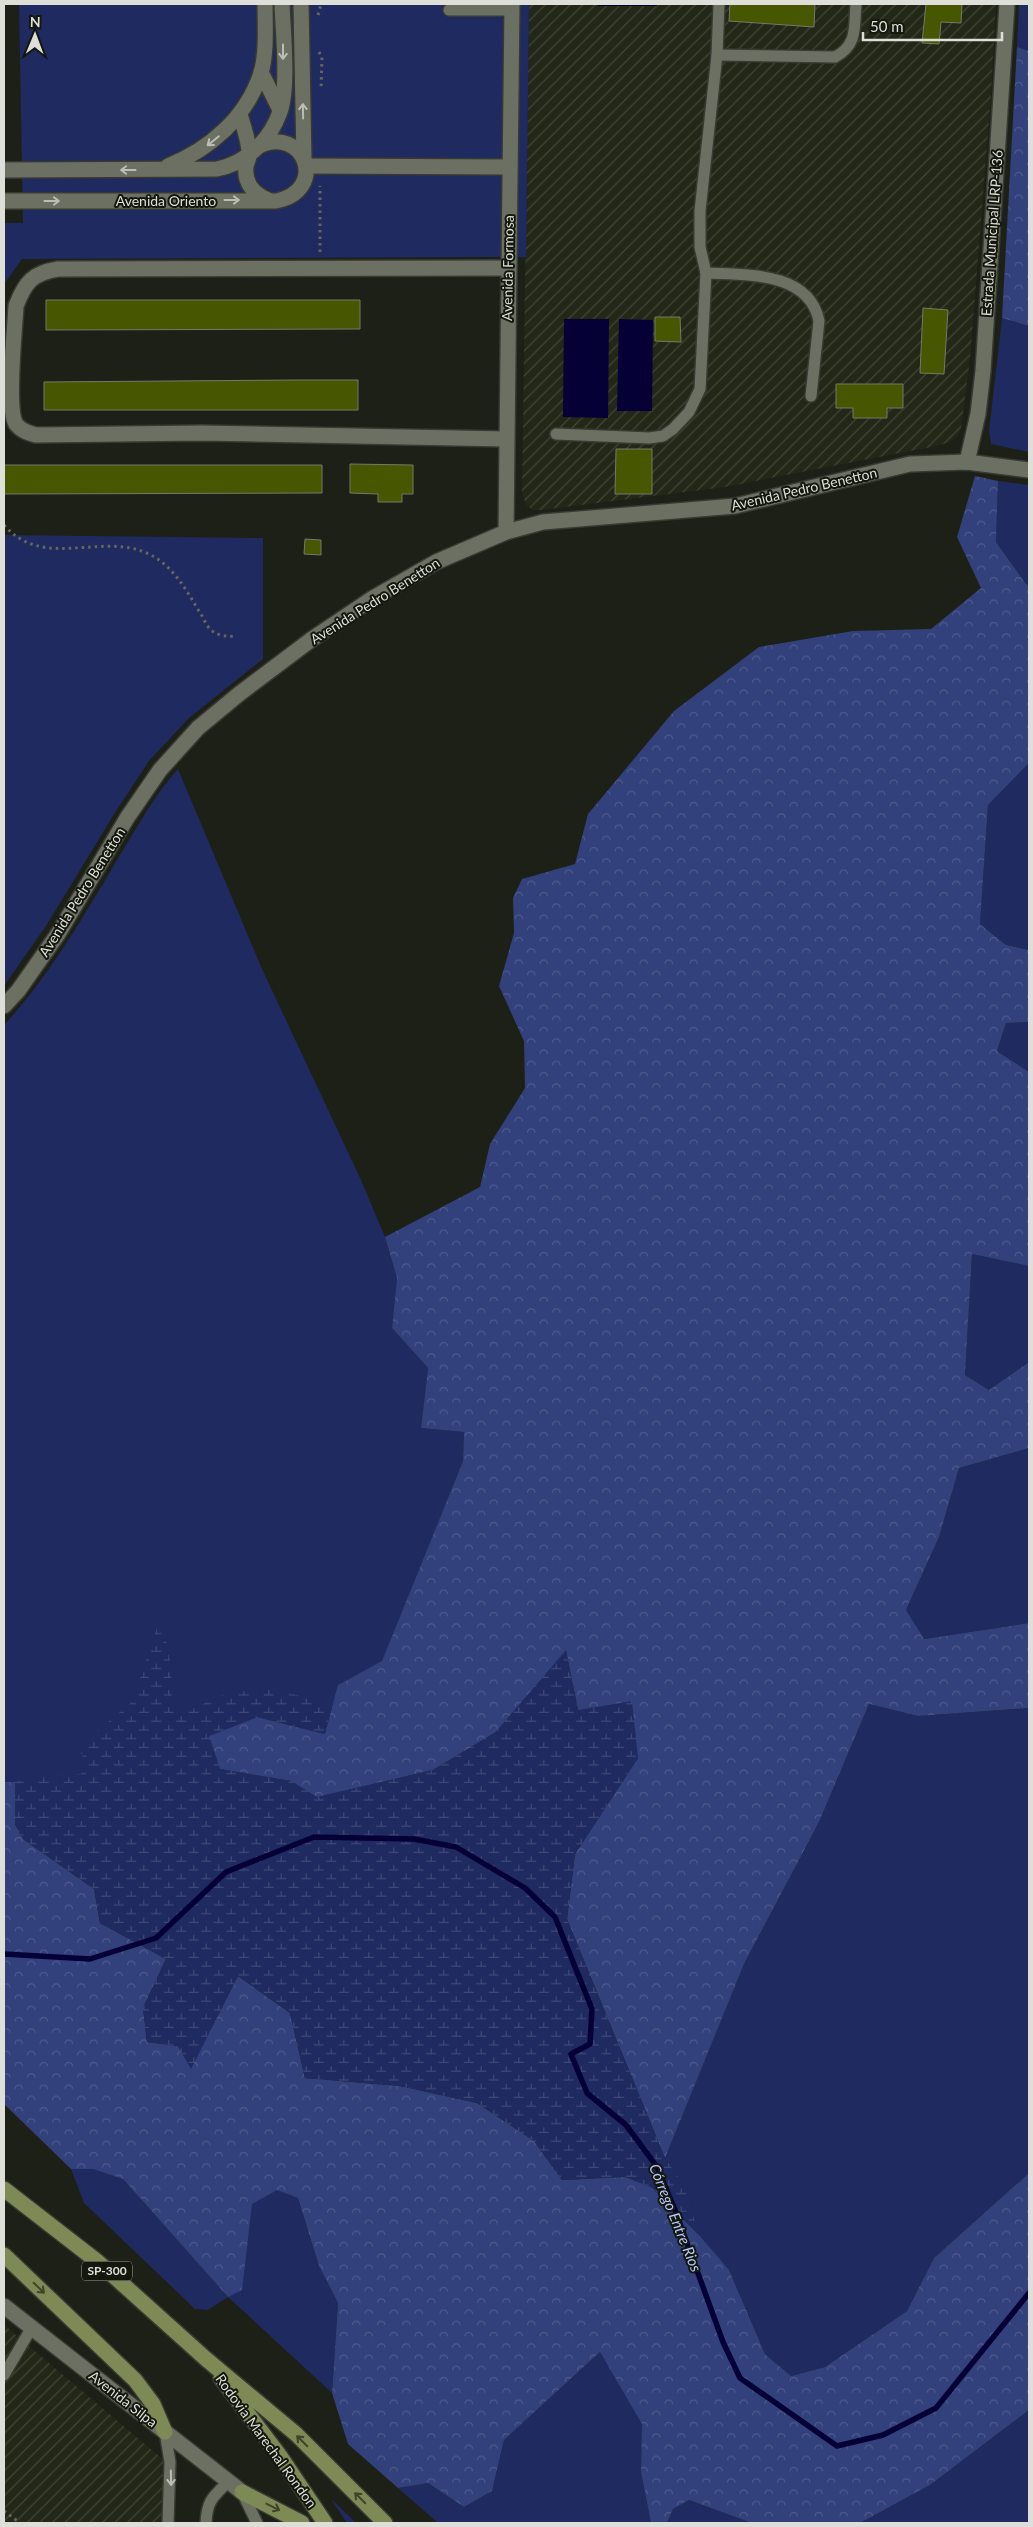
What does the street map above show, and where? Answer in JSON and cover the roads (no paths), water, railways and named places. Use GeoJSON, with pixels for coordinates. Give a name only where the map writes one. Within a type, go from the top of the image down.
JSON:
{"type":"FeatureCollection","features":[{"type":"Feature","properties":{"kind":"main road","name":"Rodovia Marechal Rondon"},"geometry":{"type":"LineString","coordinates":[[4,2188],[98,2262],[206,2359],[296,2434],[385,2523]]}},
{"type":"Feature","properties":{"kind":"main road"},"geometry":{"type":"LineString","coordinates":[[4,2255],[135,2380],[153,2404],[165,2432]]}},
{"type":"Feature","properties":{"kind":"main road","name":"Rodovia Marechal Rondon"},"geometry":{"type":"LineString","coordinates":[[206,2359],[280,2456],[325,2523]]}},
{"type":"Feature","properties":{"kind":"main road"},"geometry":{"type":"LineString","coordinates":[[242,2492],[302,2523]]}},
{"type":"Feature","properties":{"kind":"street"},"geometry":{"type":"LineString","coordinates":[[160,170],[200,150],[229,127],[240,114],[253,92],[261,72],[265,40],[265,4]]}},
{"type":"Feature","properties":{"kind":"street"},"geometry":{"type":"LineString","coordinates":[[268,200],[258,196],[250,188],[246,178],[246,166],[253,151],[280,110],[283,79],[282,4]]}},
{"type":"Feature","properties":{"kind":"street","name":"Avenida Oriento"},"geometry":{"type":"LineString","coordinates":[[4,201],[268,200],[286,199],[295,194],[305,178],[301,4]]}},
{"type":"Feature","properties":{"kind":"street","name":"Estrada Municipal LRP-136"},"geometry":{"type":"LineString","coordinates":[[967,462],[978,414],[983,372],[1007,4]]}},
{"type":"Feature","properties":{"kind":"street","name":"Avenida Formosa"},"geometry":{"type":"LineString","coordinates":[[506,532],[512,7]]}},
{"type":"Feature","properties":{"kind":"street"},"geometry":{"type":"LineString","coordinates":[[261,72],[280,110]]}},
{"type":"Feature","properties":{"kind":"street"},"geometry":{"type":"LineString","coordinates":[[240,114],[253,151]]}},
{"type":"Feature","properties":{"kind":"street"},"geometry":{"type":"LineString","coordinates":[[4,170],[217,169],[229,166],[268,142],[280,141],[291,145],[300,152],[305,163],[510,167]]}},
{"type":"Feature","properties":{"kind":"street"},"geometry":{"type":"LineString","coordinates":[[506,439],[202,433],[36,435],[24,431],[17,426],[11,408],[16,306],[22,290],[31,279],[43,271],[58,269],[508,268]]}},
{"type":"Feature","properties":{"kind":"street","name":"Avenida Pedro Benetton"},"geometry":{"type":"LineString","coordinates":[[4,1006],[18,991],[58,934],[128,818],[160,770],[198,728],[283,661],[374,598],[436,562],[506,532],[543,522],[735,506],[910,464],[967,462],[1029,470]]}},
{"type":"Feature","properties":{"kind":"street","name":"Avenida Silpa"},"geometry":{"type":"LineString","coordinates":[[4,2306],[242,2492]]}},
{"type":"Feature","properties":{"kind":"lane"},"geometry":{"type":"LineString","coordinates":[[556,434],[650,438],[663,436],[689,412],[700,389],[706,274],[700,247],[700,221],[717,55],[719,4]]}},
{"type":"Feature","properties":{"kind":"lane"},"geometry":{"type":"LineString","coordinates":[[717,55],[835,57],[848,50],[853,40],[856,4]]}},
{"type":"Feature","properties":{"kind":"lane"},"geometry":{"type":"LineString","coordinates":[[449,10],[512,7]]}},
{"type":"Feature","properties":{"kind":"lane"},"geometry":{"type":"LineString","coordinates":[[706,274],[770,277],[795,287],[808,297],[817,309],[819,321],[811,396]]}},
{"type":"Feature","properties":{"kind":"lane"},"geometry":{"type":"LineString","coordinates":[[4,2374],[32,2327]]}},
{"type":"Feature","properties":{"kind":"lane"},"geometry":{"type":"LineString","coordinates":[[165,2432],[170,2462],[168,2523]]}},
{"type":"Feature","properties":{"kind":"lane"},"geometry":{"type":"LineString","coordinates":[[206,2523],[207,2507],[210,2500],[229,2481]]}},
{"type":"Feature","properties":{"kind":"lane"},"geometry":{"type":"LineString","coordinates":[[242,2492],[256,2523]]}},
{"type":"Feature","properties":{"kind":"waterway","name":"Córrego Entre Rios"},"geometry":{"type":"LineString","coordinates":[[4,1954],[90,1959],[156,1938],[226,1872],[314,1837],[414,1839],[456,1847],[525,1888],[555,1917],[592,2009],[590,2044],[571,2054],[587,2093],[626,2125],[657,2167],[675,2210],[723,2342],[740,2378],[837,2446],[883,2435],[936,2408],[1029,2293]]}}]}
